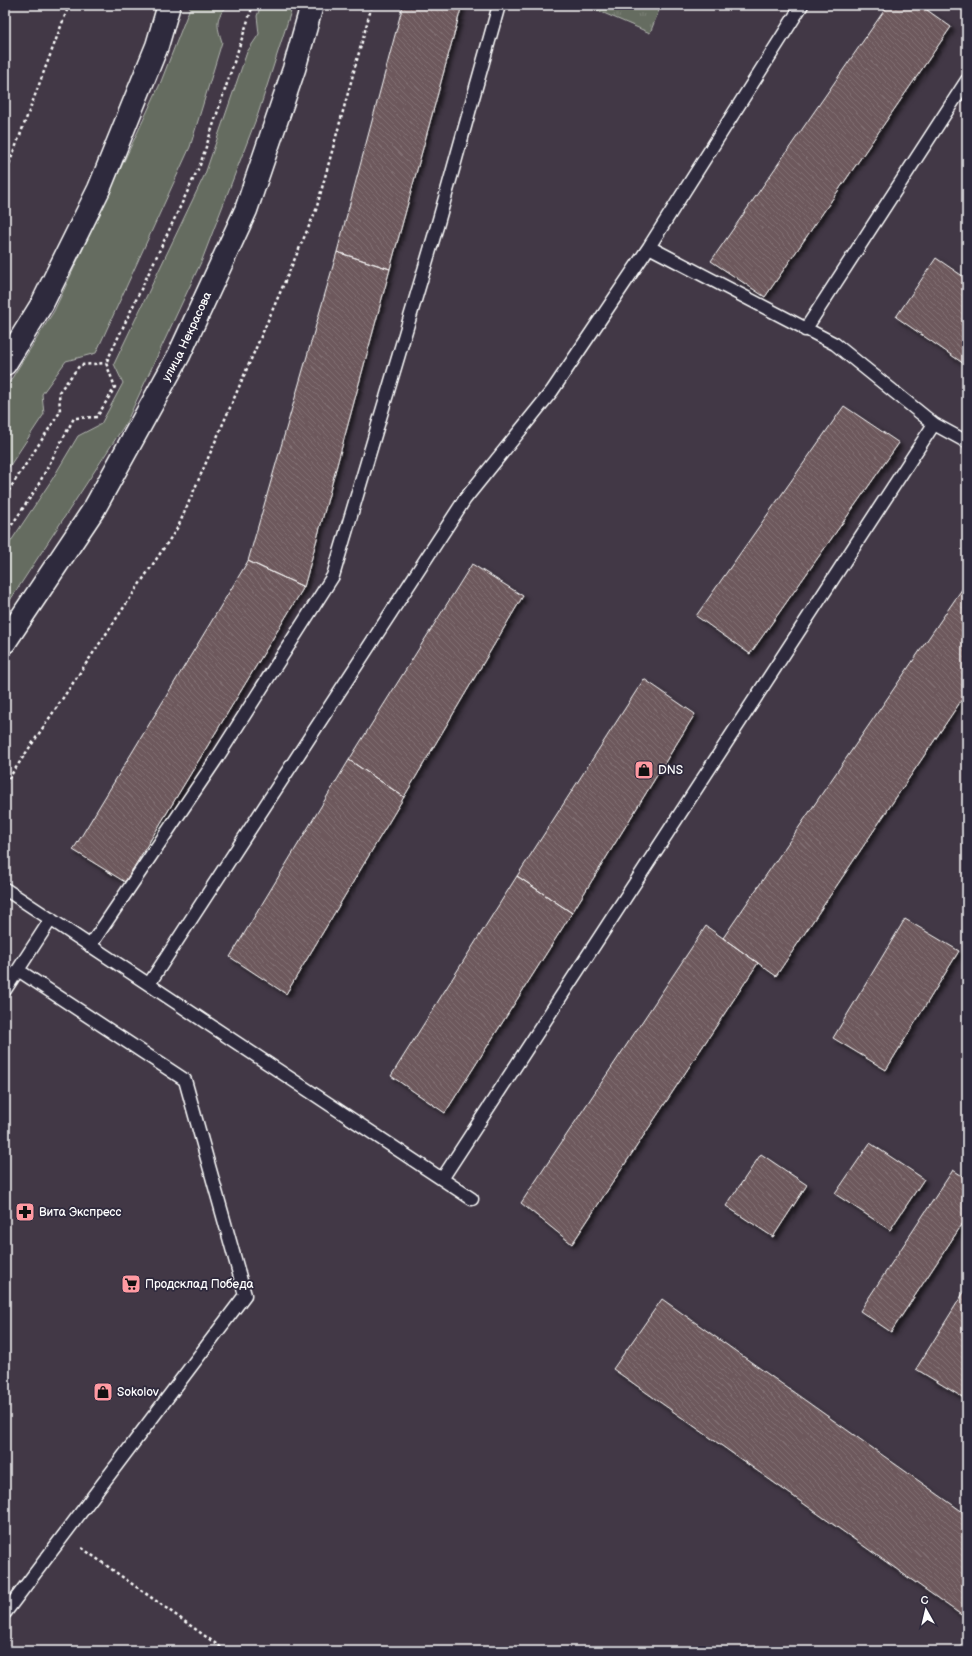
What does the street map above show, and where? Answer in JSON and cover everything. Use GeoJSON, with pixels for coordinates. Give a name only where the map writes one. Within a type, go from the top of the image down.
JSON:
{"type":"FeatureCollection","features":[{"type":"Feature","properties":{"kind":"main road"},"geometry":{"type":"LineString","coordinates":[[5,364],[42,304],[99,189],[157,46],[169,5]]}},
{"type":"Feature","properties":{"kind":"main road","name":"улица Некрасова"},"geometry":{"type":"LineString","coordinates":[[5,642],[94,509],[179,355],[246,210],[294,69],[312,5]]}},
{"type":"Feature","properties":{"kind":"lane"},"geometry":{"type":"LineString","coordinates":[[90,946],[217,758],[333,576],[436,230],[499,5]]}},
{"type":"Feature","properties":{"kind":"lane"},"geometry":{"type":"LineString","coordinates":[[149,984],[465,499],[552,391],[649,247],[802,5]]}},
{"type":"Feature","properties":{"kind":"lane"},"geometry":{"type":"LineString","coordinates":[[805,330],[967,80]]}},
{"type":"Feature","properties":{"kind":"lane"},"geometry":{"type":"LineString","coordinates":[[649,247],[805,330],[835,344],[934,424],[967,442]]}},
{"type":"Feature","properties":{"kind":"lane"},"geometry":{"type":"LineString","coordinates":[[442,1179],[934,424]]}},
{"type":"Feature","properties":{"kind":"lane"},"geometry":{"type":"LineString","coordinates":[[5,889],[472,1199]]}},
{"type":"Feature","properties":{"kind":"lane"},"geometry":{"type":"LineString","coordinates":[[5,990],[51,919]]}},
{"type":"Feature","properties":{"kind":"lane"},"geometry":{"type":"LineString","coordinates":[[5,1613],[245,1295],[185,1080],[18,970]]}},
{"type":"Feature","properties":{"kind":"path"},"geometry":{"type":"LineString","coordinates":[[5,176],[69,5]]}},
{"type":"Feature","properties":{"kind":"path"},"geometry":{"type":"LineString","coordinates":[[5,536],[36,490],[74,418],[97,417],[115,387],[106,363],[200,165],[253,5]]}},
{"type":"Feature","properties":{"kind":"path"},"geometry":{"type":"LineString","coordinates":[[5,784],[178,527],[316,210],[372,5]]}},
{"type":"Feature","properties":{"kind":"path"},"geometry":{"type":"LineString","coordinates":[[5,496],[60,412],[59,392],[80,365],[106,363]]}},
{"type":"Feature","properties":{"kind":"path"},"geometry":{"type":"LineString","coordinates":[[64,1535],[226,1651]]}},
{"type":"Feature","properties":{"kind":"green space"},"geometry":{"type":"Polygon","coordinates":[[[191,5],[229,5],[224,9],[219,18],[218,26],[222,42],[190,147],[96,353],[66,361],[42,394],[44,414],[5,473],[5,389],[54,311],[160,84],[191,5]]]}},
{"type":"Feature","properties":{"kind":"green space"},"geometry":{"type":"Polygon","coordinates":[[[261,5],[293,5],[258,114],[202,260],[126,423],[5,608],[5,550],[53,478],[78,436],[101,424],[123,383],[114,364],[205,174],[247,52],[259,34],[257,16],[261,5]]]}},
{"type":"Feature","properties":{"kind":"green space"},"geometry":{"type":"Polygon","coordinates":[[[585,5],[661,5],[650,33],[585,5]]]}},
{"type":"Feature","properties":{"kind":"building"},"geometry":{"type":"Polygon","coordinates":[[[403,5],[462,5],[390,269],[337,252],[403,5]]]}},
{"type":"Feature","properties":{"kind":"building"},"geometry":{"type":"Polygon","coordinates":[[[888,5],[920,5],[951,27],[765,297],[711,261],[888,5]]]}},
{"type":"Feature","properties":{"kind":"building"},"geometry":{"type":"Polygon","coordinates":[[[337,252],[390,269],[304,587],[248,561],[337,252]]]}},
{"type":"Feature","properties":{"kind":"building"},"geometry":{"type":"Polygon","coordinates":[[[936,258],[967,279],[967,366],[896,317],[936,258]]]}},
{"type":"Feature","properties":{"kind":"building"},"geometry":{"type":"Polygon","coordinates":[[[844,406],[899,443],[750,654],[696,616],[844,406]]]}},
{"type":"Feature","properties":{"kind":"building"},"geometry":{"type":"Polygon","coordinates":[[[248,561],[304,587],[125,882],[73,850],[248,561]]]}},
{"type":"Feature","properties":{"kind":"building"},"geometry":{"type":"Polygon","coordinates":[[[472,564],[523,596],[404,797],[349,760],[472,564]]]}},
{"type":"Feature","properties":{"kind":"building"},"geometry":{"type":"Polygon","coordinates":[[[967,582],[967,692],[776,976],[723,938],[967,582]]]}},
{"type":"Feature","properties":{"kind":"building"},"geometry":{"type":"Polygon","coordinates":[[[644,679],[695,714],[572,913],[517,876],[644,679]]]}},
{"type":"Feature","properties":{"kind":"building"},"geometry":{"type":"Polygon","coordinates":[[[349,760],[404,797],[286,994],[230,957],[349,760]]]}},
{"type":"Feature","properties":{"kind":"building"},"geometry":{"type":"Polygon","coordinates":[[[517,876],[572,913],[445,1113],[391,1076],[517,876]]]}},
{"type":"Feature","properties":{"kind":"building"},"geometry":{"type":"Polygon","coordinates":[[[905,919],[959,951],[886,1070],[833,1038],[905,919]]]}},
{"type":"Feature","properties":{"kind":"building"},"geometry":{"type":"Polygon","coordinates":[[[706,926],[758,963],[572,1244],[521,1203],[706,926]]]}},
{"type":"Feature","properties":{"kind":"building"},"geometry":{"type":"Polygon","coordinates":[[[870,1143],[924,1179],[890,1230],[835,1194],[870,1143]]]}},
{"type":"Feature","properties":{"kind":"building"},"geometry":{"type":"Polygon","coordinates":[[[761,1154],[807,1185],[773,1237],[726,1206],[761,1154]]]}},
{"type":"Feature","properties":{"kind":"building"},"geometry":{"type":"Polygon","coordinates":[[[953,1170],[967,1179],[967,1217],[891,1332],[860,1311],[953,1170]]]}},
{"type":"Feature","properties":{"kind":"building"},"geometry":{"type":"Polygon","coordinates":[[[967,1287],[967,1400],[916,1369],[967,1287]]]}},
{"type":"Feature","properties":{"kind":"building"},"geometry":{"type":"Polygon","coordinates":[[[662,1299],[967,1515],[967,1619],[613,1369],[662,1299]]]}},
{"type":"Feature","properties":{"kind":"place","name":"DNS"},"geometry":{"type":"Point","coordinates":[644,770]}},
{"type":"Feature","properties":{"kind":"place","name":"Вита Экспресс"},"geometry":{"type":"Point","coordinates":[25,1212]}},
{"type":"Feature","properties":{"kind":"place","name":"Продсклад Победа"},"geometry":{"type":"Point","coordinates":[131,1284]}},
{"type":"Feature","properties":{"kind":"place","name":"Sokolov"},"geometry":{"type":"Point","coordinates":[103,1392]}}]}
